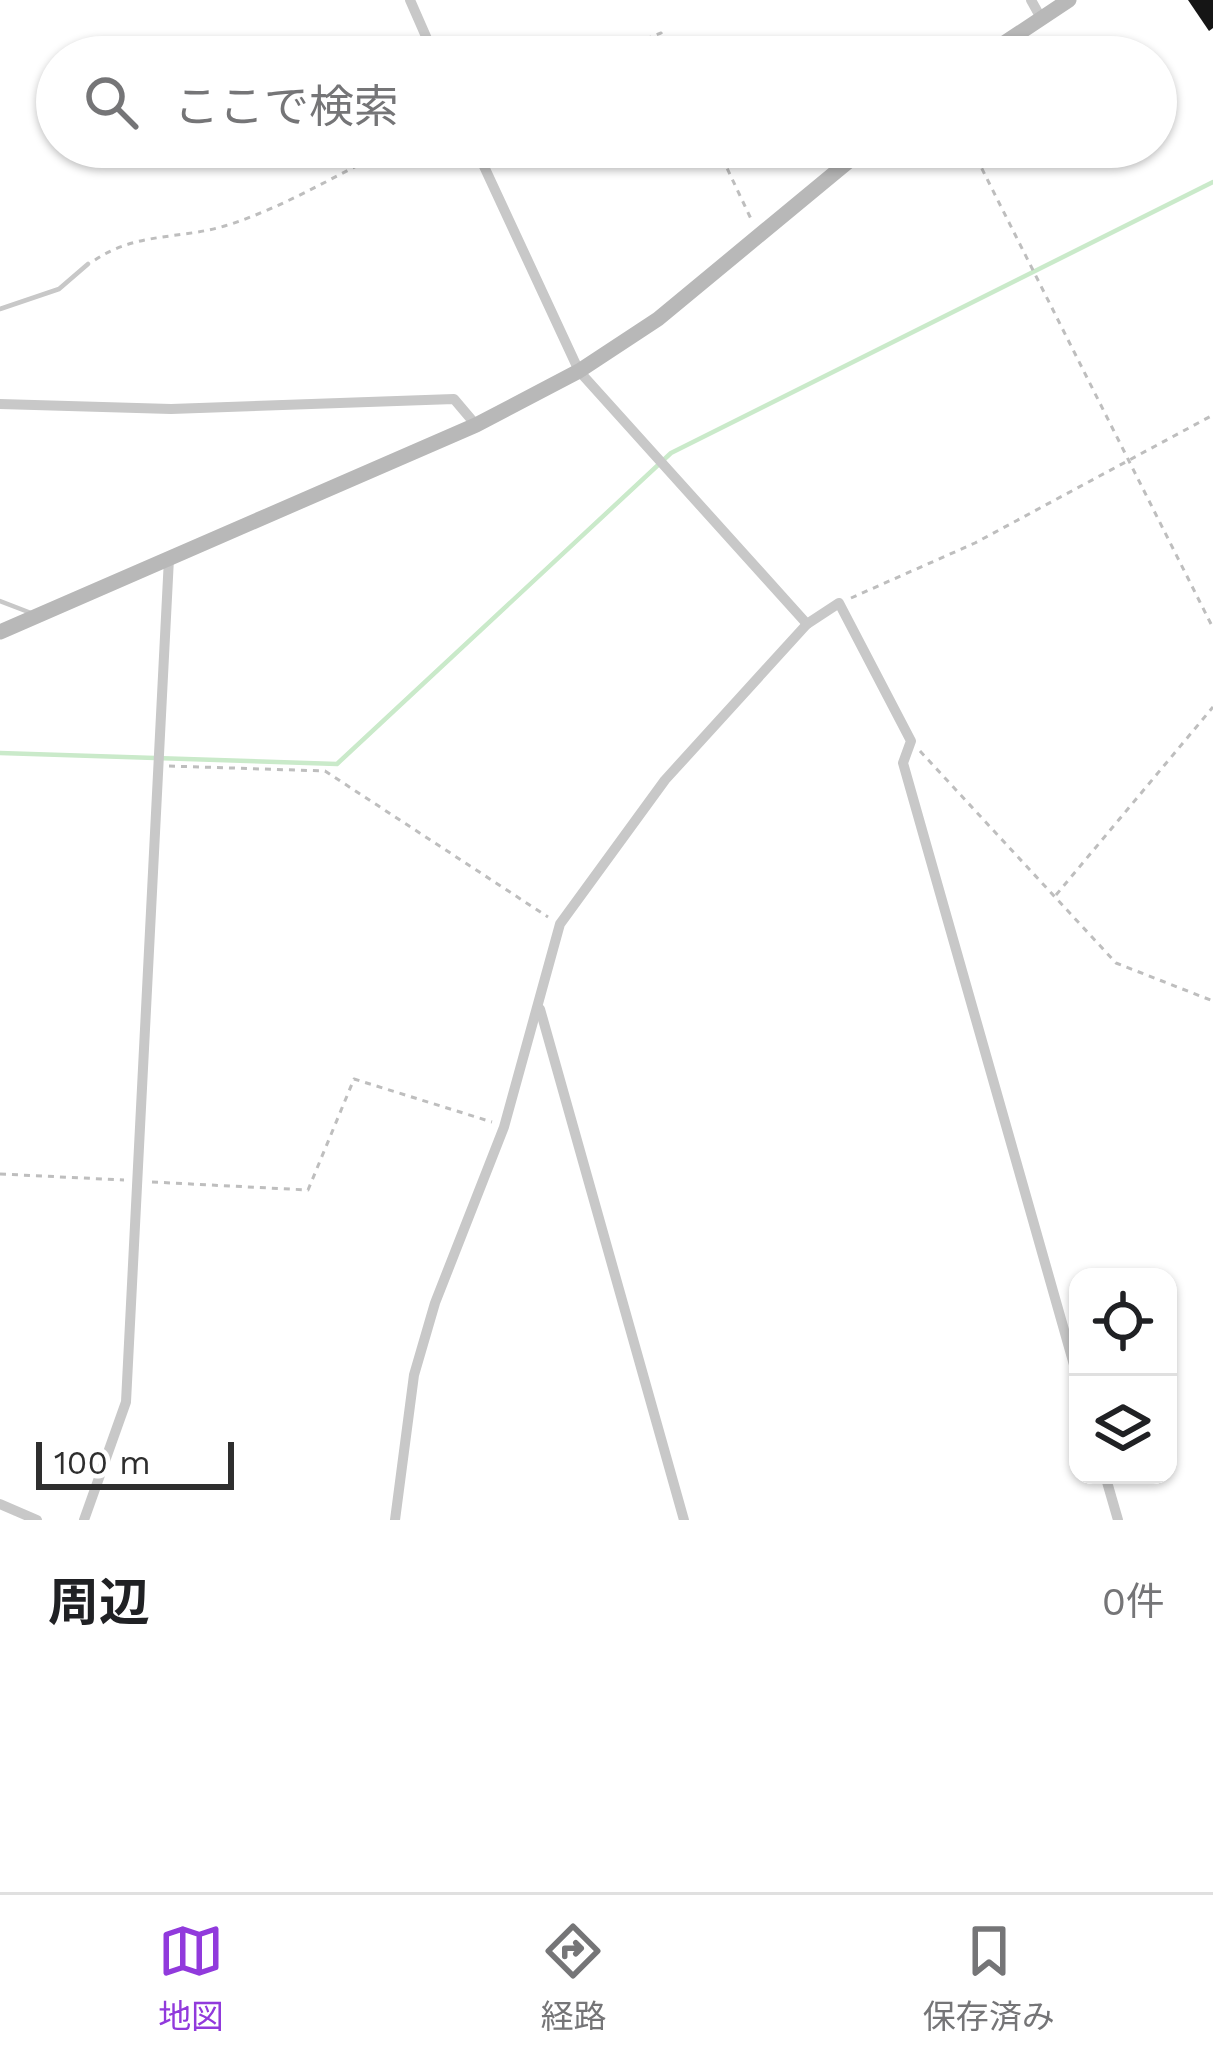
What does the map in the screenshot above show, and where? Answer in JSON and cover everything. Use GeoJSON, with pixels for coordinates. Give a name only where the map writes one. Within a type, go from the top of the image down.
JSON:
{"type":"FeatureCollection","features":[{"type":"Feature","properties":{"kind":"street"},"geometry":{"type":"LineString","coordinates":[[410,0],[426,36]]}},
{"type":"Feature","properties":{"kind":"street"},"geometry":{"type":"LineString","coordinates":[[1031,0],[1041,18]]}},
{"type":"Feature","properties":{"kind":"street"},"geometry":{"type":"LineString","coordinates":[[1014,36],[1070,0]]}},
{"type":"Feature","properties":{"kind":"street"},"geometry":{"type":"LineString","coordinates":[[486,168],[579,371],[807,624]]}},
{"type":"Feature","properties":{"kind":"street"},"geometry":{"type":"LineString","coordinates":[[0,632],[476,425],[579,371],[658,319],[841,168]]}},
{"type":"Feature","properties":{"kind":"street"},"geometry":{"type":"LineString","coordinates":[[0,404],[171,409],[454,399],[476,425]]}},
{"type":"Feature","properties":{"kind":"street"},"geometry":{"type":"LineString","coordinates":[[83,1520],[126,1402],[169,558]]}},
{"type":"Feature","properties":{"kind":"street"},"geometry":{"type":"LineString","coordinates":[[395,1520],[414,1375],[435,1303],[504,1126],[560,924],[665,780],[807,624],[839,603],[910,741],[903,763],[1077,1376]]}},
{"type":"Feature","properties":{"kind":"street"},"geometry":{"type":"LineString","coordinates":[[540,1008],[685,1520]]}},
{"type":"Feature","properties":{"kind":"street"},"geometry":{"type":"LineString","coordinates":[[1108,1484],[1118,1520]]}},
{"type":"Feature","properties":{"kind":"street"},"geometry":{"type":"LineString","coordinates":[[0,1504],[37,1520]]}},
{"type":"Feature","properties":{"kind":"lane"},"geometry":{"type":"LineString","coordinates":[[0,309],[59,289],[88,264]]}},
{"type":"Feature","properties":{"kind":"lane"},"geometry":{"type":"LineString","coordinates":[[0,601],[36,617]]}},
{"type":"Feature","properties":{"kind":"path"},"geometry":{"type":"LineString","coordinates":[[88,264],[115,247],[163,233],[228,226],[350,168]]}},
{"type":"Feature","properties":{"kind":"path"},"geometry":{"type":"LineString","coordinates":[[727,168],[759,236]]}},
{"type":"Feature","properties":{"kind":"path"},"geometry":{"type":"LineString","coordinates":[[982,168],[1213,628]]}},
{"type":"Feature","properties":{"kind":"path"},"geometry":{"type":"LineString","coordinates":[[839,603],[975,543],[1213,415]]}},
{"type":"Feature","properties":{"kind":"path"},"geometry":{"type":"LineString","coordinates":[[1054,897],[1213,707]]}},
{"type":"Feature","properties":{"kind":"path"},"geometry":{"type":"LineString","coordinates":[[910,741],[1117,963],[1213,1001]]}},
{"type":"Feature","properties":{"kind":"path"},"geometry":{"type":"LineString","coordinates":[[162,766],[325,771],[560,924]]}},
{"type":"Feature","properties":{"kind":"path"},"geometry":{"type":"LineString","coordinates":[[0,1174],[308,1190],[354,1079],[504,1126]]}},
{"type":"Feature","properties":{"kind":"building"},"geometry":{"type":"Polygon","coordinates":[[[1188,0],[1213,0],[1213,28],[1209,31],[1188,0]]]}},
{"type":"Feature","properties":{"kind":"waterway"},"geometry":{"type":"LineString","coordinates":[[0,753],[337,764],[671,453],[1213,182]]}}]}
